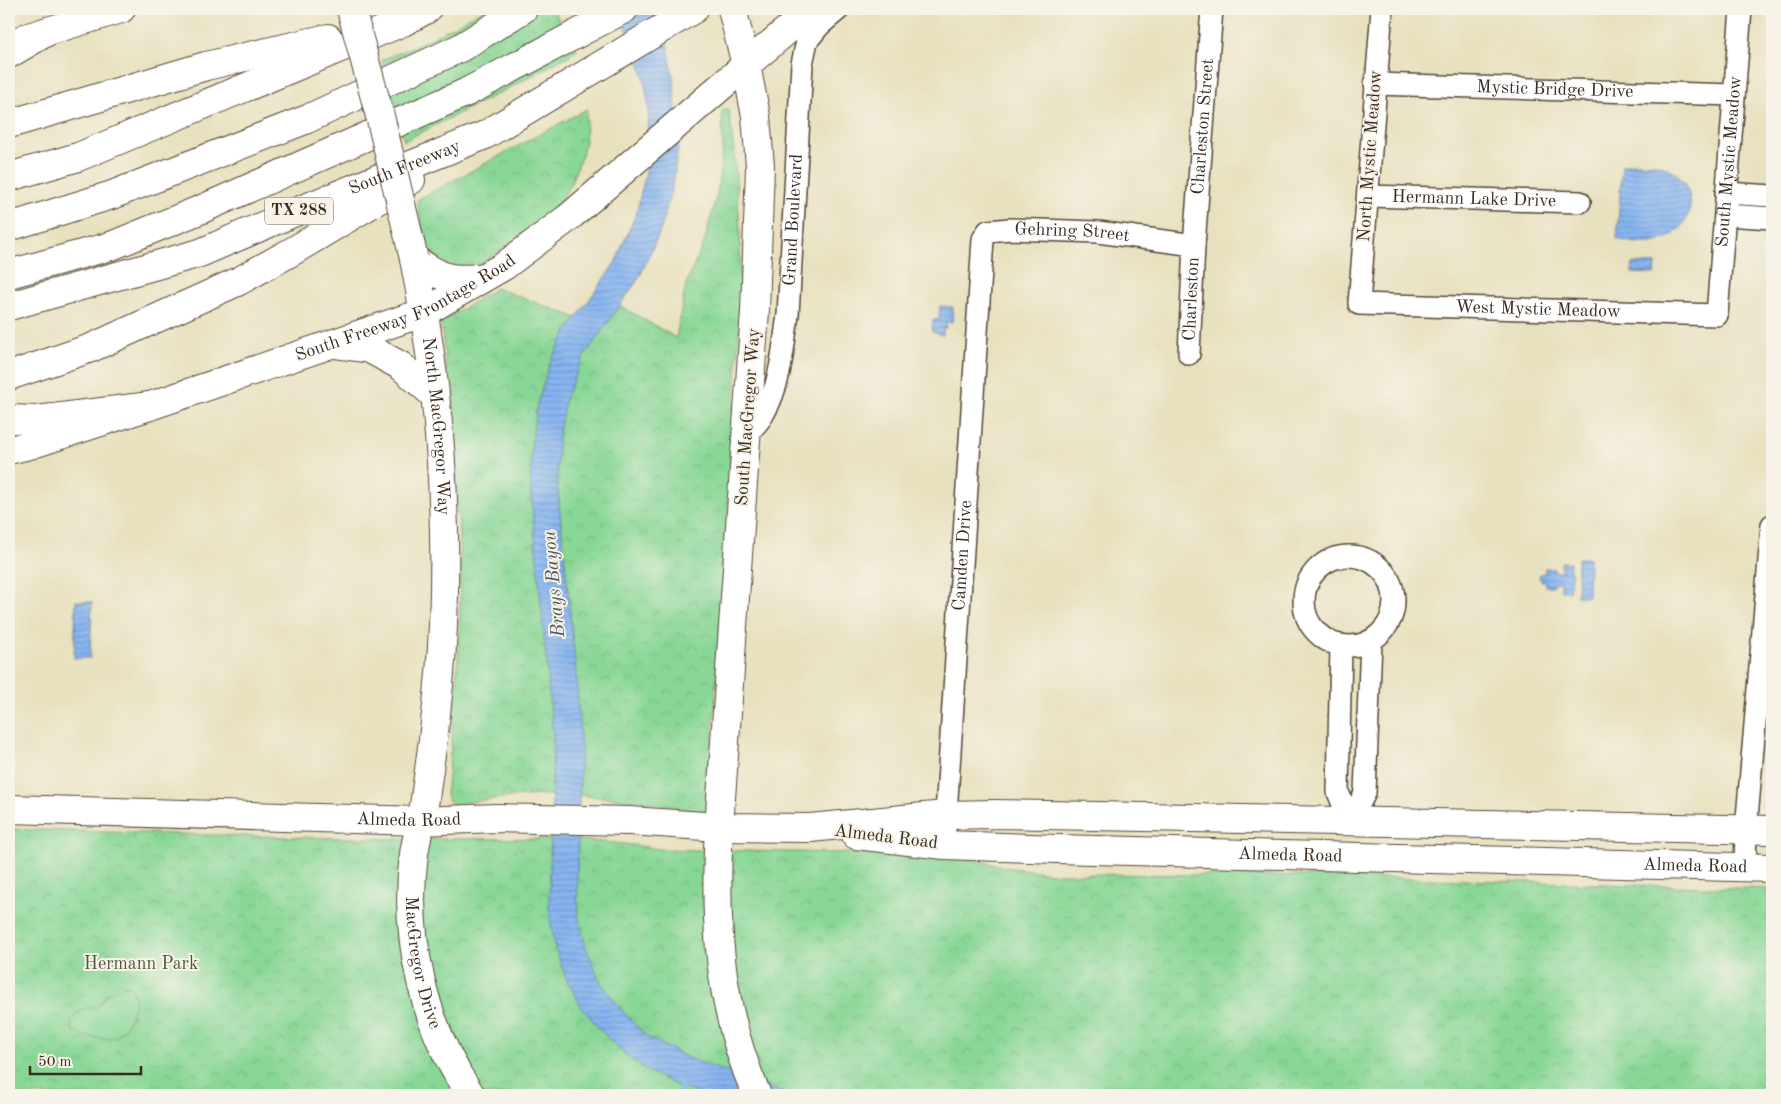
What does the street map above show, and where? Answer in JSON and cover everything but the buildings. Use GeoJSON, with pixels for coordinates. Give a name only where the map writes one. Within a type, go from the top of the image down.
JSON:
{"type":"FeatureCollection","features":[{"type":"Feature","properties":{"kind":"main road"},"geometry":{"type":"LineString","coordinates":[[9,42],[121,9]]}},
{"type":"Feature","properties":{"kind":"main road","name":"North MacGregor Way"},"geometry":{"type":"LineString","coordinates":[[351,9],[381,120],[425,312],[442,472],[445,541],[443,626],[438,698],[421,821]]}},
{"type":"Feature","properties":{"kind":"main road"},"geometry":{"type":"LineString","coordinates":[[9,177],[78,157],[403,22],[427,9]]}},
{"type":"Feature","properties":{"kind":"main road"},"geometry":{"type":"LineString","coordinates":[[9,227],[112,195],[304,120],[460,48],[523,9]]}},
{"type":"Feature","properties":{"kind":"main road"},"geometry":{"type":"LineString","coordinates":[[9,274],[111,246],[202,209],[467,92],[624,9]]}},
{"type":"Feature","properties":{"kind":"main road","name":"South Freeway"},"geometry":{"type":"LineString","coordinates":[[9,306],[200,253],[485,135],[694,9]]}},
{"type":"Feature","properties":{"kind":"main road","name":"South Freeway Frontage Road"},"geometry":{"type":"LineString","coordinates":[[9,450],[150,406],[425,312],[495,271],[568,218],[722,84],[812,9]]}},
{"type":"Feature","properties":{"kind":"main road","name":"South MacGregor Way"},"geometry":{"type":"LineString","coordinates":[[719,827],[755,311],[760,166],[756,116],[734,17]]}},
{"type":"Feature","properties":{"kind":"main road"},"geometry":{"type":"LineString","coordinates":[[14,122],[206,66],[403,22]]}},
{"type":"Feature","properties":{"kind":"main road"},"geometry":{"type":"LineString","coordinates":[[9,54],[48,31]]}},
{"type":"Feature","properties":{"kind":"main road"},"geometry":{"type":"LineString","coordinates":[[9,376],[91,348],[239,281],[293,251],[485,135]]}},
{"type":"Feature","properties":{"kind":"main road"},"geometry":{"type":"LineString","coordinates":[[414,259],[443,278],[462,280],[495,271]]}},
{"type":"Feature","properties":{"kind":"main road"},"geometry":{"type":"LineString","coordinates":[[330,344],[370,350],[401,366],[434,395]]}},
{"type":"Feature","properties":{"kind":"main road"},"geometry":{"type":"LineString","coordinates":[[9,419],[36,420],[150,406]]}},
{"type":"Feature","properties":{"kind":"main road","name":"Almeda Road"},"geometry":{"type":"LineString","coordinates":[[9,809],[421,821],[496,818],[630,821],[719,827],[810,828],[945,815],[994,814],[1759,830]]}},
{"type":"Feature","properties":{"kind":"main road","name":"MacGregor Drive"},"geometry":{"type":"LineString","coordinates":[[421,821],[414,855],[412,893],[414,939],[419,972],[428,1007],[440,1041],[454,1070],[471,1095]]}},
{"type":"Feature","properties":{"kind":"main road"},"geometry":{"type":"LineString","coordinates":[[1348,857],[1350,822]]}},
{"type":"Feature","properties":{"kind":"main road"},"geometry":{"type":"LineString","coordinates":[[719,827],[718,930],[723,978],[729,1011],[745,1067],[757,1095]]}},
{"type":"Feature","properties":{"kind":"main road","name":"Almeda Road"},"geometry":{"type":"LineString","coordinates":[[810,828],[944,845],[1772,868]]}},
{"type":"Feature","properties":{"kind":"street","name":"Grand Boulevard"},"geometry":{"type":"LineString","coordinates":[[747,434],[764,414],[772,397],[783,352],[788,315],[802,64],[807,41],[820,25],[839,9]]}},
{"type":"Feature","properties":{"kind":"street","name":"Charleston Street"},"geometry":{"type":"LineString","coordinates":[[1194,245],[1212,9]]}},
{"type":"Feature","properties":{"kind":"street","name":"North Mystic Meadow"},"geometry":{"type":"LineString","coordinates":[[1359,304],[1382,9]]}},
{"type":"Feature","properties":{"kind":"street","name":"South Mystic Meadow"},"geometry":{"type":"LineString","coordinates":[[1717,315],[1741,9]]}},
{"type":"Feature","properties":{"kind":"street","name":"Mystic Bridge Drive"},"geometry":{"type":"LineString","coordinates":[[1376,84],[1734,95]]}},
{"type":"Feature","properties":{"kind":"street"},"geometry":{"type":"LineString","coordinates":[[1726,193],[1772,196]]}},
{"type":"Feature","properties":{"kind":"street","name":"Hermann Lake Drive"},"geometry":{"type":"LineString","coordinates":[[1368,196],[1580,202]]}},
{"type":"Feature","properties":{"kind":"street"},"geometry":{"type":"LineString","coordinates":[[1725,215],[1772,218]]}},
{"type":"Feature","properties":{"kind":"street","name":"Gehring Street"},"geometry":{"type":"LineString","coordinates":[[981,266],[983,239],[988,231],[998,229],[1098,232],[1194,245]]}},
{"type":"Feature","properties":{"kind":"street","name":"Charleston"},"geometry":{"type":"LineString","coordinates":[[1189,354],[1194,245]]}},
{"type":"Feature","properties":{"kind":"street","name":"Camden Drive"},"geometry":{"type":"LineString","coordinates":[[944,845],[981,266]]}},
{"type":"Feature","properties":{"kind":"street","name":"West Mystic Meadow"},"geometry":{"type":"LineString","coordinates":[[1359,304],[1717,315]]}},
{"type":"Feature","properties":{"kind":"street"},"geometry":{"type":"LineString","coordinates":[[1745,868],[1759,830],[1772,525]]}},
{"type":"Feature","properties":{"kind":"street"},"geometry":{"type":"LineString","coordinates":[[1346,556],[1360,557],[1372,562],[1383,570],[1389,580],[1394,592],[1391,618],[1382,631],[1371,640],[1356,646],[1341,645],[1327,640],[1316,631],[1308,618],[1304,604],[1306,589],[1312,575],[1321,565],[1333,558],[1346,556]]}},
{"type":"Feature","properties":{"kind":"street"},"geometry":{"type":"LineString","coordinates":[[1350,822],[1365,793],[1371,640]]}},
{"type":"Feature","properties":{"kind":"street"},"geometry":{"type":"LineString","coordinates":[[1341,645],[1338,792],[1350,822]]}},
{"type":"Feature","properties":{"kind":"green space"},"geometry":{"type":"Polygon","coordinates":[[[485,9],[553,9],[577,51],[515,85],[404,141],[382,60],[432,38],[485,9]]]}},
{"type":"Feature","properties":{"kind":"green space"},"geometry":{"type":"Polygon","coordinates":[[[725,108],[729,111],[734,152],[740,228],[741,304],[708,809],[704,812],[652,803],[565,795],[523,796],[454,804],[449,801],[446,795],[457,668],[460,616],[460,557],[454,456],[441,322],[496,288],[585,321],[605,297],[676,338],[686,284],[705,240],[717,194],[723,147],[722,112],[725,108]]]}},
{"type":"Feature","properties":{"kind":"green space"},"geometry":{"type":"Polygon","coordinates":[[[587,109],[582,155],[570,185],[553,212],[472,270],[458,271],[427,252],[417,200],[587,109]]]}},
{"type":"Feature","properties":{"kind":"green space","name":"Hermann Park"},"geometry":{"type":"Polygon","coordinates":[[[9,829],[399,839],[529,839],[595,841],[659,849],[932,855],[970,859],[1011,868],[1059,874],[1329,876],[1772,889],[1772,1095],[9,1095],[9,829]]]}},
{"type":"Feature","properties":{"kind":"green space"},"geometry":{"type":"Polygon","coordinates":[[[124,986],[130,986],[135,998],[129,1021],[120,1033],[111,1038],[100,1038],[87,1037],[73,1031],[71,1021],[76,1014],[86,1008],[94,1009],[108,993],[124,986]]]}},
{"type":"Feature","properties":{"kind":"water","name":"Brays Bayou"},"geometry":{"type":"Polygon","coordinates":[[[617,9],[650,9],[667,41],[674,81],[678,146],[674,179],[661,229],[639,278],[583,358],[565,399],[558,438],[557,482],[576,672],[581,749],[577,873],[578,915],[586,948],[601,983],[624,1013],[647,1037],[690,1059],[792,1095],[703,1095],[682,1088],[647,1071],[621,1051],[602,1032],[581,1006],[566,978],[554,945],[549,908],[553,735],[531,494],[531,447],[537,405],[550,362],[568,330],[615,263],[636,214],[646,172],[649,109],[643,73],[624,22],[617,9]]]}},
{"type":"Feature","properties":{"kind":"water"},"geometry":{"type":"Polygon","coordinates":[[[1633,163],[1655,164],[1670,169],[1681,178],[1688,192],[1690,202],[1686,220],[1674,234],[1666,239],[1646,243],[1617,239],[1622,165],[1633,163]]]}},
{"type":"Feature","properties":{"kind":"water"},"geometry":{"type":"Polygon","coordinates":[[[1633,263],[1656,264],[1655,274],[1632,273],[1633,263]]]}},
{"type":"Feature","properties":{"kind":"water"},"geometry":{"type":"Polygon","coordinates":[[[940,306],[953,307],[952,322],[946,322],[946,328],[943,328],[943,335],[932,332],[933,320],[939,320],[940,306]]]}},
{"type":"Feature","properties":{"kind":"water"},"geometry":{"type":"Polygon","coordinates":[[[1578,558],[1589,558],[1588,596],[1577,596],[1578,558]]]}},
{"type":"Feature","properties":{"kind":"water"},"geometry":{"type":"Polygon","coordinates":[[[1561,562],[1570,562],[1570,572],[1572,572],[1569,591],[1561,591],[1561,582],[1554,582],[1553,586],[1545,586],[1545,581],[1541,581],[1539,577],[1540,574],[1545,573],[1545,568],[1554,569],[1554,572],[1561,572],[1561,562]]]}},
{"type":"Feature","properties":{"kind":"water"},"geometry":{"type":"Polygon","coordinates":[[[76,601],[92,602],[90,658],[74,658],[76,601]]]}},
{"type":"Feature","properties":{"kind":"waterway"},"geometry":{"type":"LineString","coordinates":[[681,1083],[682,1094]]}}]}
